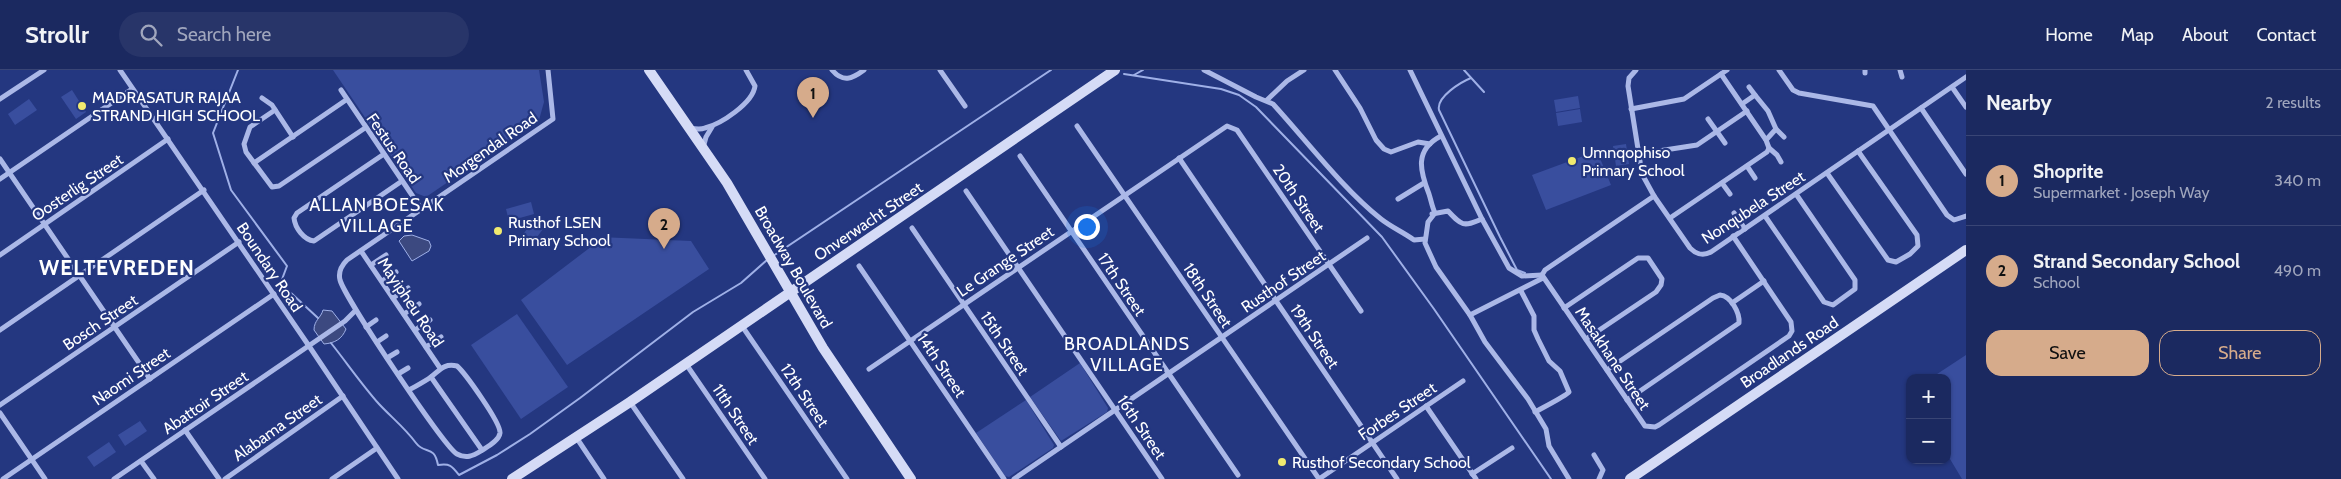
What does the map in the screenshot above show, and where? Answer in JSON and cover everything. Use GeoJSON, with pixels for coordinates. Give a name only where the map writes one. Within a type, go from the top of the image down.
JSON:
{"type":"FeatureCollection","features":[{"type":"Feature","properties":{"kind":"main road","name":"Broadway Boulevard"},"geometry":{"type":"LineString","coordinates":[[649,70],[741,206],[790,293],[851,391],[911,479]]}},
{"type":"Feature","properties":{"kind":"main road","name":"Onverwacht Street"},"geometry":{"type":"LineString","coordinates":[[512,479],[524,476],[576,437],[742,326],[1115,70]]}},
{"type":"Feature","properties":{"kind":"main road","name":"Broadlands Road"},"geometry":{"type":"LineString","coordinates":[[1630,479],[1966,250]]}},
{"type":"Feature","properties":{"kind":"street"},"geometry":{"type":"LineString","coordinates":[[0,99],[43,70]]}},
{"type":"Feature","properties":{"kind":"street","name":"Boundary Road"},"geometry":{"type":"LineString","coordinates":[[120,70],[204,190],[398,479]]}},
{"type":"Feature","properties":{"kind":"street","name":"Morgendal Road"},"geometry":{"type":"LineString","coordinates":[[355,311],[342,284],[339,272],[343,264],[360,250],[422,210],[553,119],[548,70]]}},
{"type":"Feature","properties":{"kind":"street"},"geometry":{"type":"LineString","coordinates":[[689,128],[700,129],[712,126],[750,99],[755,86],[746,70]]}},
{"type":"Feature","properties":{"kind":"street"},"geometry":{"type":"LineString","coordinates":[[832,70],[837,76],[845,79],[854,77],[864,70]]}},
{"type":"Feature","properties":{"kind":"street"},"geometry":{"type":"LineString","coordinates":[[940,70],[965,106]]}},
{"type":"Feature","properties":{"kind":"street"},"geometry":{"type":"LineString","coordinates":[[1204,70],[1273,104],[1349,189],[1382,220],[1400,229],[1414,240],[1426,239]]}},
{"type":"Feature","properties":{"kind":"street"},"geometry":{"type":"LineString","coordinates":[[1267,100],[1296,72],[1304,70]]}},
{"type":"Feature","properties":{"kind":"street"},"geometry":{"type":"LineString","coordinates":[[1335,70],[1360,108],[1376,140],[1384,150],[1391,152],[1418,142],[1430,144]]}},
{"type":"Feature","properties":{"kind":"street"},"geometry":{"type":"LineString","coordinates":[[1410,70],[1482,219],[1513,272],[1522,276],[1543,276]]}},
{"type":"Feature","properties":{"kind":"street","name":"Nonqubela Street"},"geometry":{"type":"LineString","coordinates":[[1636,70],[1628,82],[1642,174],[1654,196],[1690,248],[1699,254],[1711,252],[1966,77]]}},
{"type":"Feature","properties":{"kind":"street"},"geometry":{"type":"LineString","coordinates":[[1632,109],[1684,100],[1727,70]]}},
{"type":"Feature","properties":{"kind":"street"},"geometry":{"type":"LineString","coordinates":[[1779,70],[1793,90],[1799,93],[1873,106],[1947,215],[1954,220],[1966,216]]}},
{"type":"Feature","properties":{"kind":"street"},"geometry":{"type":"LineString","coordinates":[[1900,70],[1902,77]]}},
{"type":"Feature","properties":{"kind":"street"},"geometry":{"type":"LineString","coordinates":[[1721,74],[1766,140],[1768,150]]}},
{"type":"Feature","properties":{"kind":"street"},"geometry":{"type":"LineString","coordinates":[[1749,87],[1768,111],[1776,129],[1784,137]]}},
{"type":"Feature","properties":{"kind":"street"},"geometry":{"type":"LineString","coordinates":[[1952,87],[1966,107]]}},
{"type":"Feature","properties":{"kind":"street"},"geometry":{"type":"LineString","coordinates":[[0,180],[132,89]]}},
{"type":"Feature","properties":{"kind":"street","name":"Festus Road"},"geometry":{"type":"LineString","coordinates":[[341,90],[422,210]]}},
{"type":"Feature","properties":{"kind":"street"},"geometry":{"type":"LineString","coordinates":[[1742,104],[1755,95]]}},
{"type":"Feature","properties":{"kind":"street"},"geometry":{"type":"LineString","coordinates":[[262,98],[275,110],[293,137]]}},
{"type":"Feature","properties":{"kind":"street"},"geometry":{"type":"LineString","coordinates":[[254,163],[346,100]]}},
{"type":"Feature","properties":{"kind":"street"},"geometry":{"type":"LineString","coordinates":[[1921,108],[1966,174]]}},
{"type":"Feature","properties":{"kind":"street"},"geometry":{"type":"LineString","coordinates":[[275,110],[248,129],[244,148],[269,185],[276,187],[365,128]]}},
{"type":"Feature","properties":{"kind":"street"},"geometry":{"type":"LineString","coordinates":[[1639,154],[1694,146],[1747,111]]}},
{"type":"Feature","properties":{"kind":"street"},"geometry":{"type":"LineString","coordinates":[[1708,119],[1725,143]]}},
{"type":"Feature","properties":{"kind":"street"},"geometry":{"type":"LineString","coordinates":[[703,148],[712,126]]}},
{"type":"Feature","properties":{"kind":"street","name":"18th Street"},"geometry":{"type":"LineString","coordinates":[[1077,126],[1319,479]]}},
{"type":"Feature","properties":{"kind":"street","name":"Le Grange Street"},"geometry":{"type":"LineString","coordinates":[[869,370],[1224,127],[1231,126]]}},
{"type":"Feature","properties":{"kind":"street","name":"20th Street"},"geometry":{"type":"LineString","coordinates":[[1231,126],[1238,130],[1361,311]]}},
{"type":"Feature","properties":{"kind":"street"},"geometry":{"type":"LineString","coordinates":[[1766,140],[1776,129]]}},
{"type":"Feature","properties":{"kind":"street"},"geometry":{"type":"LineString","coordinates":[[1433,214],[1420,167],[1430,144],[1441,136]]}},
{"type":"Feature","properties":{"kind":"street","name":"Oosterlig Street"},"geometry":{"type":"LineString","coordinates":[[0,254],[168,139]]}},
{"type":"Feature","properties":{"kind":"street"},"geometry":{"type":"LineString","coordinates":[[1768,150],[1774,152],[1782,162]]}},
{"type":"Feature","properties":{"kind":"street"},"geometry":{"type":"LineString","coordinates":[[1670,218],[1768,150]]}},
{"type":"Feature","properties":{"kind":"street"},"geometry":{"type":"LineString","coordinates":[[1827,173],[1888,260],[1896,262],[1910,254],[1918,246],[1917,236],[1858,151]]}},
{"type":"Feature","properties":{"kind":"street"},"geometry":{"type":"LineString","coordinates":[[384,154],[297,213],[294,218],[295,224],[305,238],[314,241],[402,181]]}},
{"type":"Feature","properties":{"kind":"street","name":"17th Street"},"geometry":{"type":"LineString","coordinates":[[1020,156],[1238,475]]}},
{"type":"Feature","properties":{"kind":"street","name":"19th Street"},"geometry":{"type":"LineString","coordinates":[[1179,158],[1397,479]]}},
{"type":"Feature","properties":{"kind":"street"},"geometry":{"type":"LineString","coordinates":[[0,159],[150,378]]}},
{"type":"Feature","properties":{"kind":"street"},"geometry":{"type":"LineString","coordinates":[[1747,166],[1755,178]]}},
{"type":"Feature","properties":{"kind":"street"},"geometry":{"type":"LineString","coordinates":[[1398,199],[1424,183]]}},
{"type":"Feature","properties":{"kind":"street"},"geometry":{"type":"LineString","coordinates":[[1722,183],[1730,194]]}},
{"type":"Feature","properties":{"kind":"street"},"geometry":{"type":"LineString","coordinates":[[0,330],[204,190]]}},
{"type":"Feature","properties":{"kind":"street","name":"16th Street"},"geometry":{"type":"LineString","coordinates":[[966,191],[1162,479]]}},
{"type":"Feature","properties":{"kind":"street"},"geometry":{"type":"LineString","coordinates":[[1764,216],[1824,302],[1833,305],[1846,297],[1856,289],[1855,280],[1796,194]]}},
{"type":"Feature","properties":{"kind":"street"},"geometry":{"type":"LineString","coordinates":[[1470,315],[1520,290],[1543,276],[1545,270],[1654,196]]}},
{"type":"Feature","properties":{"kind":"street"},"geometry":{"type":"LineString","coordinates":[[1482,219],[1468,225],[1460,224],[1448,211],[1433,214],[1428,222],[1427,249],[1441,276],[1470,315],[1485,342],[1528,399],[1546,429],[1549,446],[1569,479]]}},
{"type":"Feature","properties":{"kind":"street"},"geometry":{"type":"LineString","coordinates":[[1734,213],[1745,229]]}},
{"type":"Feature","properties":{"kind":"street","name":"15th Street"},"geometry":{"type":"LineString","coordinates":[[912,228],[1061,447]]}},
{"type":"Feature","properties":{"kind":"street","name":"Masakhane Street"},"geometry":{"type":"LineString","coordinates":[[1543,276],[1645,426],[1654,427],[1789,336],[1792,331],[1791,322],[1733,236]]}},
{"type":"Feature","properties":{"kind":"street","name":"Rusthof Street"},"geometry":{"type":"LineString","coordinates":[[1014,479],[1367,238]]}},
{"type":"Feature","properties":{"kind":"street","name":"Bosch Street"},"geometry":{"type":"LineString","coordinates":[[0,405],[238,242]]}},
{"type":"Feature","properties":{"kind":"street","name":"Mayipheu Road"},"geometry":{"type":"LineString","coordinates":[[360,250],[440,368]]}},
{"type":"Feature","properties":{"kind":"street"},"geometry":{"type":"LineString","coordinates":[[371,265],[386,256]]}},
{"type":"Feature","properties":{"kind":"street"},"geometry":{"type":"LineString","coordinates":[[1564,308],[1638,258],[1648,258],[1662,279],[1659,288],[1586,339]]}},
{"type":"Feature","properties":{"kind":"street","name":"14th Street"},"geometry":{"type":"LineString","coordinates":[[859,266],[1004,479]]}},
{"type":"Feature","properties":{"kind":"street"},"geometry":{"type":"LineString","coordinates":[[382,281],[396,272]]}},
{"type":"Feature","properties":{"kind":"street"},"geometry":{"type":"LineString","coordinates":[[1732,303],[1764,281]]}},
{"type":"Feature","properties":{"kind":"street"},"geometry":{"type":"LineString","coordinates":[[393,298],[408,288]]}},
{"type":"Feature","properties":{"kind":"street"},"geometry":{"type":"LineString","coordinates":[[1520,290],[1534,316],[1534,330],[1538,339],[1549,360],[1560,371],[1570,392],[1535,412]]}},
{"type":"Feature","properties":{"kind":"street","name":"Naomi Street"},"geometry":{"type":"LineString","coordinates":[[3,479],[274,294]]}},
{"type":"Feature","properties":{"kind":"street"},"geometry":{"type":"LineString","coordinates":[[1606,370],[1713,298],[1724,296],[1732,303],[1739,315],[1739,323],[1735,327],[1627,400]]}},
{"type":"Feature","properties":{"kind":"street"},"geometry":{"type":"LineString","coordinates":[[404,314],[419,304]]}},
{"type":"Feature","properties":{"kind":"street"},"geometry":{"type":"LineString","coordinates":[[309,346],[355,311],[409,390],[452,451],[468,457],[482,450],[498,438],[499,426],[460,368],[449,365],[440,368],[409,390]]}},
{"type":"Feature","properties":{"kind":"street"},"geometry":{"type":"LineString","coordinates":[[366,327],[376,320]]}},
{"type":"Feature","properties":{"kind":"street"},"geometry":{"type":"LineString","coordinates":[[415,330],[430,320]]}},
{"type":"Feature","properties":{"kind":"street","name":"12th Street"},"geometry":{"type":"LineString","coordinates":[[742,326],[847,479]]}},
{"type":"Feature","properties":{"kind":"street"},"geometry":{"type":"LineString","coordinates":[[377,342],[386,336]]}},
{"type":"Feature","properties":{"kind":"street"},"geometry":{"type":"LineString","coordinates":[[426,347],[441,337]]}},
{"type":"Feature","properties":{"kind":"street","name":"Abattoir Street"},"geometry":{"type":"LineString","coordinates":[[114,479],[309,346]]}},
{"type":"Feature","properties":{"kind":"street"},"geometry":{"type":"LineString","coordinates":[[387,358],[397,352]]}},
{"type":"Feature","properties":{"kind":"street","name":"11th Street"},"geometry":{"type":"LineString","coordinates":[[686,364],[765,479]]}},
{"type":"Feature","properties":{"kind":"street"},"geometry":{"type":"LineString","coordinates":[[398,374],[408,368]]}},
{"type":"Feature","properties":{"kind":"street"},"geometry":{"type":"LineString","coordinates":[[431,376],[482,450]]}},
{"type":"Feature","properties":{"kind":"street","name":"Forbes Street"},"geometry":{"type":"LineString","coordinates":[[1319,479],[1463,381]]}},
{"type":"Feature","properties":{"kind":"street","name":"Alabama Street"},"geometry":{"type":"LineString","coordinates":[[225,479],[343,396]]}},
{"type":"Feature","properties":{"kind":"street"},"geometry":{"type":"LineString","coordinates":[[630,402],[683,479]]}},
{"type":"Feature","properties":{"kind":"street"},"geometry":{"type":"LineString","coordinates":[[1426,406],[1474,477],[1512,448]]}},
{"type":"Feature","properties":{"kind":"street"},"geometry":{"type":"LineString","coordinates":[[0,413],[45,479]]}},
{"type":"Feature","properties":{"kind":"street"},"geometry":{"type":"LineString","coordinates":[[185,430],[219,479]]}},
{"type":"Feature","properties":{"kind":"street"},"geometry":{"type":"LineString","coordinates":[[576,437],[604,479]]}},
{"type":"Feature","properties":{"kind":"street"},"geometry":{"type":"LineString","coordinates":[[332,479],[377,448]]}},
{"type":"Feature","properties":{"kind":"street"},"geometry":{"type":"LineString","coordinates":[[1594,455],[1603,470],[1599,479]]}},
{"type":"Feature","properties":{"kind":"street"},"geometry":{"type":"LineString","coordinates":[[141,460],[154,479]]}},
{"type":"Feature","properties":{"kind":"shaded area"},"geometry":{"type":"Polygon","coordinates":[[[333,70],[539,70],[544,102],[539,120],[426,197],[416,193],[333,70]]]}},
{"type":"Feature","properties":{"kind":"shaded area"},"geometry":{"type":"Polygon","coordinates":[[[72,90],[86,112],[76,119],[61,97],[72,90]]]}},
{"type":"Feature","properties":{"kind":"shaded area"},"geometry":{"type":"Polygon","coordinates":[[[1578,96],[1580,108],[1556,112],[1554,100],[1578,96]]]}},
{"type":"Feature","properties":{"kind":"shaded area"},"geometry":{"type":"Polygon","coordinates":[[[29,99],[37,110],[15,125],[8,114],[29,99]]]}},
{"type":"Feature","properties":{"kind":"shaded area"},"geometry":{"type":"Polygon","coordinates":[[[1580,109],[1582,122],[1558,126],[1556,113],[1580,109]]]}},
{"type":"Feature","properties":{"kind":"shaded area"},"geometry":{"type":"Polygon","coordinates":[[[1626,144],[1629,164],[1616,166],[1613,146],[1626,144]]]}},
{"type":"Feature","properties":{"kind":"shaded area"},"geometry":{"type":"Polygon","coordinates":[[[1597,151],[1611,185],[1546,210],[1532,175],[1597,151]]]}},
{"type":"Feature","properties":{"kind":"shaded area"},"geometry":{"type":"Polygon","coordinates":[[[531,202],[534,214],[509,221],[506,209],[531,202]]]}},
{"type":"Feature","properties":{"kind":"shaded area"},"geometry":{"type":"Polygon","coordinates":[[[536,217],[546,225],[531,245],[521,237],[536,217]]]}},
{"type":"Feature","properties":{"kind":"shaded area"},"geometry":{"type":"Polygon","coordinates":[[[412,235],[429,241],[431,246],[429,251],[412,261],[399,241],[404,236],[412,235]]]}},
{"type":"Feature","properties":{"kind":"shaded area"},"geometry":{"type":"Polygon","coordinates":[[[599,237],[691,241],[709,269],[567,365],[521,300],[600,240],[599,237]]]}},
{"type":"Feature","properties":{"kind":"shaded area"},"geometry":{"type":"Polygon","coordinates":[[[323,310],[332,311],[346,329],[338,340],[332,343],[324,344],[314,330],[315,324],[323,310]]]}},
{"type":"Feature","properties":{"kind":"shaded area"},"geometry":{"type":"Polygon","coordinates":[[[517,314],[568,387],[521,419],[471,345],[517,314]]]}},
{"type":"Feature","properties":{"kind":"shaded area"},"geometry":{"type":"Polygon","coordinates":[[[1966,355],[1966,479],[1962,479],[1951,461],[1951,374],[1937,374],[1966,355]]]}},
{"type":"Feature","properties":{"kind":"shaded area"},"geometry":{"type":"Polygon","coordinates":[[[1080,363],[1108,408],[1107,412],[1061,441],[1030,397],[1080,363]]]}},
{"type":"Feature","properties":{"kind":"shaded area"},"geometry":{"type":"Polygon","coordinates":[[[1026,400],[1054,445],[1053,448],[1009,477],[1005,476],[976,433],[1026,400]]]}},
{"type":"Feature","properties":{"kind":"shaded area"},"geometry":{"type":"Polygon","coordinates":[[[140,421],[147,431],[125,446],[118,435],[140,421]]]}},
{"type":"Feature","properties":{"kind":"shaded area"},"geometry":{"type":"Polygon","coordinates":[[[109,442],[116,452],[94,467],[87,457],[109,442]]]}},
{"type":"Feature","properties":{"kind":"waterway"},"geometry":{"type":"LineString","coordinates":[[238,70],[213,133],[231,190],[287,266],[278,290],[291,293],[318,318]]}},
{"type":"Feature","properties":{"kind":"waterway"},"geometry":{"type":"LineString","coordinates":[[773,256],[1051,70]]}},
{"type":"Feature","properties":{"kind":"waterway"},"geometry":{"type":"LineString","coordinates":[[1134,75],[1143,70]]}},
{"type":"Feature","properties":{"kind":"waterway"},"geometry":{"type":"LineString","coordinates":[[1464,70],[1484,92]]}},
{"type":"Feature","properties":{"kind":"waterway"},"geometry":{"type":"LineString","coordinates":[[1124,74],[1221,89],[1239,95],[1256,107],[1382,237],[1551,479]]}},
{"type":"Feature","properties":{"kind":"waterway"},"geometry":{"type":"LineString","coordinates":[[1471,78],[1456,86],[1445,95],[1441,100],[1439,110],[1517,270],[1525,273]]}},
{"type":"Feature","properties":{"kind":"waterway"},"geometry":{"type":"LineString","coordinates":[[331,343],[373,397],[419,447],[432,452],[438,465],[445,464],[450,466],[459,475],[497,455],[530,434],[693,312],[741,283],[767,260]]}},
{"type":"Feature","properties":{"kind":"place","name":"MADRASATUR RAJAA STRAND HIGH SCHOOL"},"geometry":{"type":"Point","coordinates":[82,106]}},
{"type":"Feature","properties":{"kind":"place","name":"Shoprite"},"geometry":{"type":"Point","coordinates":[813,118]}},
{"type":"Feature","properties":{"kind":"place","name":"Umnqophiso Primary School"},"geometry":{"type":"Point","coordinates":[1572,161]}},
{"type":"Feature","properties":{"kind":"place","name":"Rusthof LSEN Primary School"},"geometry":{"type":"Point","coordinates":[498,231]}},
{"type":"Feature","properties":{"kind":"place","name":"Strand Secondary School"},"geometry":{"type":"Point","coordinates":[664,249]}},
{"type":"Feature","properties":{"kind":"place","name":"Rusthof Secondary School"},"geometry":{"type":"Point","coordinates":[1282,462]}},
{"type":"Feature","properties":{"kind":"district","name":"ALLAN BOESAK VILLAGE"},"geometry":{"type":"Point","coordinates":[377,215]}},
{"type":"Feature","properties":{"kind":"district","name":"WELTEVREDEN"},"geometry":{"type":"Point","coordinates":[117,268]}},
{"type":"Feature","properties":{"kind":"district","name":"BROADLANDS VILLAGE"},"geometry":{"type":"Point","coordinates":[1127,354]}}]}
